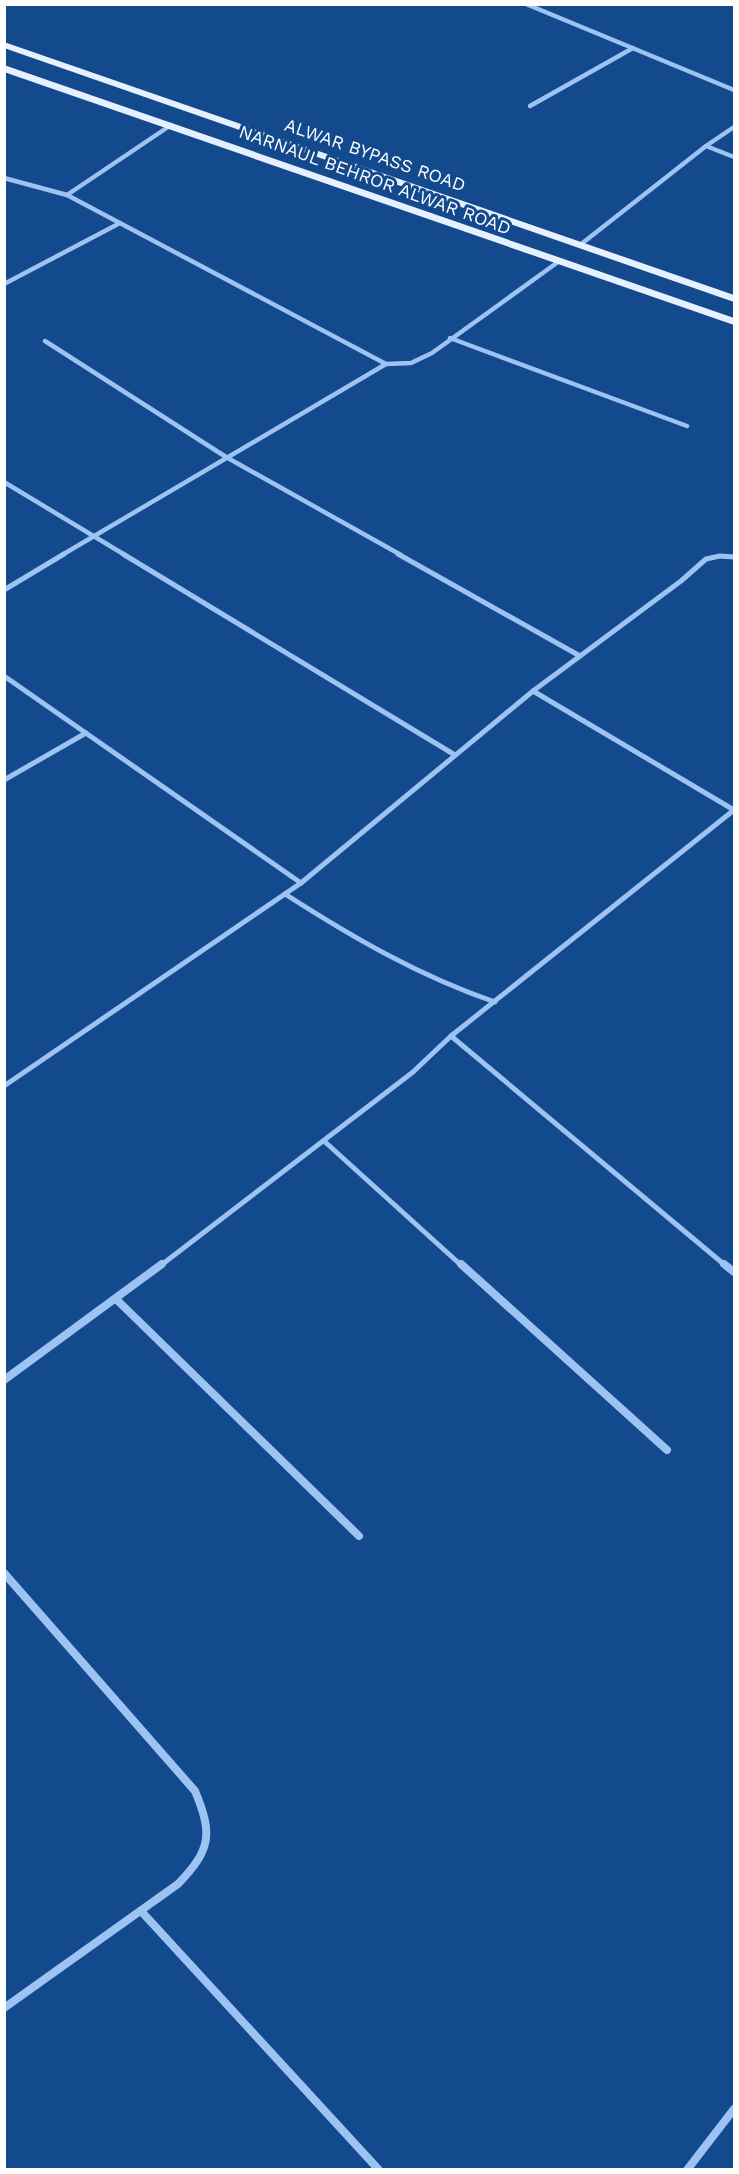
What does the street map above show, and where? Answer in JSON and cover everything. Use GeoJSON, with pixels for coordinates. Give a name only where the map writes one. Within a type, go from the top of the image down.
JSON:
{"type":"FeatureCollection","features":[{"type":"Feature","properties":{"kind":"main road","name":"ALWAR BYPASS ROAD"},"geometry":{"type":"LineString","coordinates":[[4,45],[735,299]]}},
{"type":"Feature","properties":{"kind":"main road","name":"NARNAUL BEHROR ALWAR ROAD"},"geometry":{"type":"LineString","coordinates":[[4,68],[735,322]]}},
{"type":"Feature","properties":{"kind":"street"},"geometry":{"type":"LineString","coordinates":[[526,4],[735,90]]}},
{"type":"Feature","properties":{"kind":"street"},"geometry":{"type":"LineString","coordinates":[[530,106],[633,48]]}},
{"type":"Feature","properties":{"kind":"street"},"geometry":{"type":"LineString","coordinates":[[67,195],[171,125]]}},
{"type":"Feature","properties":{"kind":"street"},"geometry":{"type":"LineString","coordinates":[[580,245],[706,146],[735,127]]}},
{"type":"Feature","properties":{"kind":"street"},"geometry":{"type":"LineString","coordinates":[[706,146],[735,157]]}},
{"type":"Feature","properties":{"kind":"street"},"geometry":{"type":"LineString","coordinates":[[4,178],[67,195],[386,364]]}},
{"type":"Feature","properties":{"kind":"street"},"geometry":{"type":"LineString","coordinates":[[4,284],[120,223]]}},
{"type":"Feature","properties":{"kind":"street"},"geometry":{"type":"LineString","coordinates":[[4,590],[386,364],[411,363],[432,353],[558,262]]}},
{"type":"Feature","properties":{"kind":"street"},"geometry":{"type":"LineString","coordinates":[[450,338],[687,426]]}},
{"type":"Feature","properties":{"kind":"street"},"geometry":{"type":"LineString","coordinates":[[45,340],[226,457],[580,656]]}},
{"type":"Feature","properties":{"kind":"street"},"geometry":{"type":"LineString","coordinates":[[4,482],[455,755]]}},
{"type":"Feature","properties":{"kind":"street"},"geometry":{"type":"LineString","coordinates":[[4,1086],[301,883],[533,691],[681,581],[706,559],[720,555],[735,557]]}},
{"type":"Feature","properties":{"kind":"street"},"geometry":{"type":"LineString","coordinates":[[4,676],[301,883]]}},
{"type":"Feature","properties":{"kind":"street"},"geometry":{"type":"LineString","coordinates":[[4,1380],[116,1299],[413,1072],[452,1036],[734,810],[533,691]]}},
{"type":"Feature","properties":{"kind":"street"},"geometry":{"type":"LineString","coordinates":[[4,780],[86,734]]}},
{"type":"Feature","properties":{"kind":"street"},"geometry":{"type":"LineString","coordinates":[[285,894],[361,942],[416,972],[454,989],[495,1002]]}},
{"type":"Feature","properties":{"kind":"street"},"geometry":{"type":"LineString","coordinates":[[452,1036],[735,1272]]}},
{"type":"Feature","properties":{"kind":"street"},"geometry":{"type":"LineString","coordinates":[[324,1141],[667,1450]]}},
{"type":"Feature","properties":{"kind":"street"},"geometry":{"type":"LineString","coordinates":[[116,1299],[359,1536]]}},
{"type":"Feature","properties":{"kind":"street"},"geometry":{"type":"LineString","coordinates":[[4,1573],[195,1791],[207,1819],[208,1844],[198,1865],[178,1884],[4,2008]]}},
{"type":"Feature","properties":{"kind":"street"},"geometry":{"type":"LineString","coordinates":[[141,1911],[379,2169]]}},
{"type":"Feature","properties":{"kind":"street"},"geometry":{"type":"LineString","coordinates":[[687,2169],[735,2109]]}}]}
